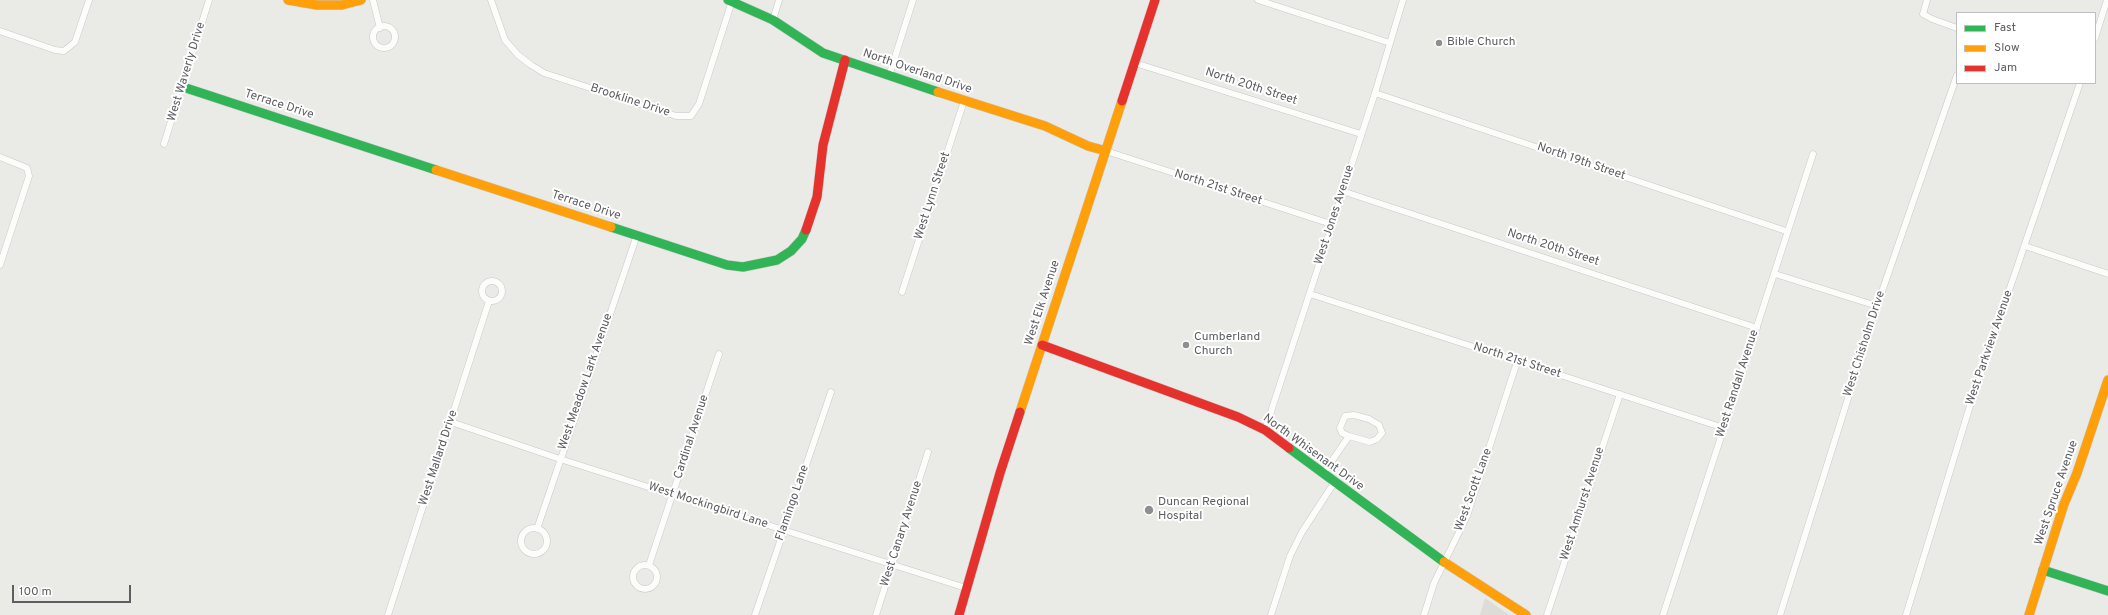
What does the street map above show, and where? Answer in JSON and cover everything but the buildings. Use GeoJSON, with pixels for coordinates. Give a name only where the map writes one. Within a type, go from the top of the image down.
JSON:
{"type":"FeatureCollection","features":[{"type":"Feature","properties":{"kind":"street"},"geometry":{"type":"LineString","coordinates":[[0,31],[60,51],[70,48],[75,42],[89,0]]}},
{"type":"Feature","properties":{"kind":"street","name":"West Waverly Drive"},"geometry":{"type":"LineString","coordinates":[[164,144],[209,0]]}},
{"type":"Feature","properties":{"kind":"street"},"geometry":{"type":"LineString","coordinates":[[288,0],[317,5],[342,5],[361,0]]}},
{"type":"Feature","properties":{"kind":"street"},"geometry":{"type":"LineString","coordinates":[[373,0],[380,28]]}},
{"type":"Feature","properties":{"kind":"street","name":"Brookline Drive"},"geometry":{"type":"LineString","coordinates":[[491,0],[505,40],[518,55],[530,65],[544,73],[676,116],[691,116],[699,104],[730,1]]}},
{"type":"Feature","properties":{"kind":"street"},"geometry":{"type":"LineString","coordinates":[[773,20],[779,0]]}},
{"type":"Feature","properties":{"kind":"street"},"geometry":{"type":"LineString","coordinates":[[889,76],[913,0]]}},
{"type":"Feature","properties":{"kind":"street","name":"West Elk Avenue"},"geometry":{"type":"LineString","coordinates":[[959,615],[1000,473],[1155,0]]}},
{"type":"Feature","properties":{"kind":"street"},"geometry":{"type":"LineString","coordinates":[[1258,0],[1390,43]]}},
{"type":"Feature","properties":{"kind":"street","name":"West Jones Avenue"},"geometry":{"type":"LineString","coordinates":[[1265,430],[1375,93],[1403,0]]}},
{"type":"Feature","properties":{"kind":"street"},"geometry":{"type":"LineString","coordinates":[[1926,0],[1923,14],[1926,17],[1956,28]]}},
{"type":"Feature","properties":{"kind":"street"},"geometry":{"type":"LineString","coordinates":[[2096,35],[2107,0]]}},
{"type":"Feature","properties":{"kind":"street","name":"North Overland Drive"},"geometry":{"type":"LineString","coordinates":[[730,1],[773,20],[807,44],[844,60],[964,101],[1045,126],[1088,146],[1106,152]]}},
{"type":"Feature","properties":{"kind":"street","name":"Terrace Drive"},"geometry":{"type":"LineString","coordinates":[[183,87],[727,265],[743,268],[777,260],[791,251],[802,239],[811,220],[817,197],[823,145],[844,60]]}},
{"type":"Feature","properties":{"kind":"street","name":"North 20th Street"},"geometry":{"type":"LineString","coordinates":[[1134,63],[1361,134]]}},
{"type":"Feature","properties":{"kind":"street","name":"West Chisholm Drive"},"geometry":{"type":"LineString","coordinates":[[1780,615],[1877,306],[1956,78]]}},
{"type":"Feature","properties":{"kind":"street","name":"West Parkview Avenue"},"geometry":{"type":"LineString","coordinates":[[1906,615],[1973,396],[2080,84]]}},
{"type":"Feature","properties":{"kind":"street","name":"North 19th Street"},"geometry":{"type":"LineString","coordinates":[[1375,93],[1786,231]]}},
{"type":"Feature","properties":{"kind":"street","name":"West Lynn Street"},"geometry":{"type":"LineString","coordinates":[[902,292],[964,101]]}},
{"type":"Feature","properties":{"kind":"street","name":"North 21st Street"},"geometry":{"type":"LineString","coordinates":[[1106,152],[1331,224]]}},
{"type":"Feature","properties":{"kind":"street","name":"West Randall Avenue"},"geometry":{"type":"LineString","coordinates":[[1663,615],[1756,328],[1775,274],[1786,231],[1813,154]]}},
{"type":"Feature","properties":{"kind":"street"},"geometry":{"type":"LineString","coordinates":[[0,158],[27,168],[29,176],[0,265]]}},
{"type":"Feature","properties":{"kind":"street","name":"North 20th Street"},"geometry":{"type":"LineString","coordinates":[[1342,191],[1756,328]]}},
{"type":"Feature","properties":{"kind":"street","name":"West Meadow Lark Avenue"},"geometry":{"type":"LineString","coordinates":[[537,529],[637,235]]}},
{"type":"Feature","properties":{"kind":"street"},"geometry":{"type":"LineString","coordinates":[[2024,246],[2108,274]]}},
{"type":"Feature","properties":{"kind":"street"},"geometry":{"type":"LineString","coordinates":[[1775,274],[1877,306]]}},
{"type":"Feature","properties":{"kind":"street","name":"North 21st Street"},"geometry":{"type":"LineString","coordinates":[[1310,294],[1724,428]]}},
{"type":"Feature","properties":{"kind":"street","name":"West Mallard Drive"},"geometry":{"type":"LineString","coordinates":[[388,615],[489,302]]}},
{"type":"Feature","properties":{"kind":"street","name":"North Whisenant Drive"},"geometry":{"type":"LineString","coordinates":[[1042,345],[1238,417],[1265,430],[1334,483],[1444,561],[1481,587],[1526,615]]}},
{"type":"Feature","properties":{"kind":"street","name":"Cardinal Avenue"},"geometry":{"type":"LineString","coordinates":[[649,565],[719,354]]}},
{"type":"Feature","properties":{"kind":"street","name":"West Scott Lane"},"geometry":{"type":"LineString","coordinates":[[1424,615],[1434,583],[1467,516],[1517,362]]}},
{"type":"Feature","properties":{"kind":"street","name":"West Spruce Avenue"},"geometry":{"type":"LineString","coordinates":[[2029,615],[2108,380]]}},
{"type":"Feature","properties":{"kind":"street","name":"Flamingo Lane"},"geometry":{"type":"LineString","coordinates":[[755,615],[831,392]]}},
{"type":"Feature","properties":{"kind":"street","name":"West Amhurst Avenue"},"geometry":{"type":"LineString","coordinates":[[1546,615],[1620,394]]}},
{"type":"Feature","properties":{"kind":"street"},"geometry":{"type":"LineString","coordinates":[[1354,415],[1369,419],[1379,425],[1382,433],[1377,439],[1370,442],[1349,436],[1342,433],[1340,428],[1345,416],[1354,415]]}},
{"type":"Feature","properties":{"kind":"street","name":"West Mockingbird Lane"},"geometry":{"type":"LineString","coordinates":[[451,422],[560,459],[966,588]]}},
{"type":"Feature","properties":{"kind":"street"},"geometry":{"type":"LineString","coordinates":[[1323,474],[1349,436]]}},
{"type":"Feature","properties":{"kind":"street","name":"West Canary Avenue"},"geometry":{"type":"LineString","coordinates":[[876,615],[928,452]]}},
{"type":"Feature","properties":{"kind":"street"},"geometry":{"type":"LineString","coordinates":[[1271,615],[1290,556],[1302,532],[1334,483]]}},
{"type":"Feature","properties":{"kind":"street"},"geometry":{"type":"LineString","coordinates":[[529,529],[537,529],[544,534],[546,546],[540,552],[528,553],[521,543],[523,534],[529,529]]}},
{"type":"Feature","properties":{"kind":"street"},"geometry":{"type":"LineString","coordinates":[[640,565],[649,565],[655,570],[657,581],[652,588],[640,589],[634,583],[634,571],[640,565]]}},
{"type":"Feature","properties":{"kind":"street"},"geometry":{"type":"LineString","coordinates":[[2043,570],[2108,591]]}},
{"type":"Feature","properties":{"kind":"shaded area"},"geometry":{"type":"Polygon","coordinates":[[[1485,598],[1509,615],[1480,615],[1485,598]]]}},
{"type":"Feature","properties":{"kind":"traffic: fast"},"geometry":{"type":"LineString","coordinates":[[728,0],[773,20],[823,53],[938,92]]}},
{"type":"Feature","properties":{"kind":"traffic: fast"},"geometry":{"type":"LineString","coordinates":[[183,87],[436,170]]}},
{"type":"Feature","properties":{"kind":"traffic: fast"},"geometry":{"type":"LineString","coordinates":[[611,227],[727,265],[743,267],[777,260],[791,251],[802,239],[806,230]]}},
{"type":"Feature","properties":{"kind":"traffic: fast"},"geometry":{"type":"LineString","coordinates":[[1289,448],[1444,562]]}},
{"type":"Feature","properties":{"kind":"traffic: fast"},"geometry":{"type":"LineString","coordinates":[[2043,570],[2108,591]]}},
{"type":"Feature","properties":{"kind":"traffic: slow"},"geometry":{"type":"LineString","coordinates":[[288,0],[317,5],[342,5],[361,0]]}},
{"type":"Feature","properties":{"kind":"traffic: slow"},"geometry":{"type":"LineString","coordinates":[[938,92],[1045,126],[1088,146],[1106,151]]}},
{"type":"Feature","properties":{"kind":"traffic: slow"},"geometry":{"type":"LineString","coordinates":[[1020,412],[1122,101]]}},
{"type":"Feature","properties":{"kind":"traffic: slow"},"geometry":{"type":"LineString","coordinates":[[436,170],[611,227]]}},
{"type":"Feature","properties":{"kind":"traffic: slow"},"geometry":{"type":"LineString","coordinates":[[2029,615],[2064,504],[2077,473],[2108,380]]}},
{"type":"Feature","properties":{"kind":"traffic: slow"},"geometry":{"type":"LineString","coordinates":[[1444,562],[1526,615]]}},
{"type":"Feature","properties":{"kind":"traffic: jam"},"geometry":{"type":"LineString","coordinates":[[1122,101],[1155,0]]}},
{"type":"Feature","properties":{"kind":"traffic: jam"},"geometry":{"type":"LineString","coordinates":[[806,230],[817,197],[823,145],[845,60]]}},
{"type":"Feature","properties":{"kind":"traffic: jam"},"geometry":{"type":"LineString","coordinates":[[1042,345],[1238,417],[1265,430],[1289,448]]}},
{"type":"Feature","properties":{"kind":"traffic: jam"},"geometry":{"type":"LineString","coordinates":[[959,615],[1000,473],[1020,412]]}},
{"type":"Feature","properties":{"kind":"place","name":"Bible Church"},"geometry":{"type":"Point","coordinates":[1439,43]}},
{"type":"Feature","properties":{"kind":"place","name":"Cumberland Church"},"geometry":{"type":"Point","coordinates":[1186,345]}},
{"type":"Feature","properties":{"kind":"place","name":"Duncan Regional Hospital"},"geometry":{"type":"Point","coordinates":[1149,510]}}]}
